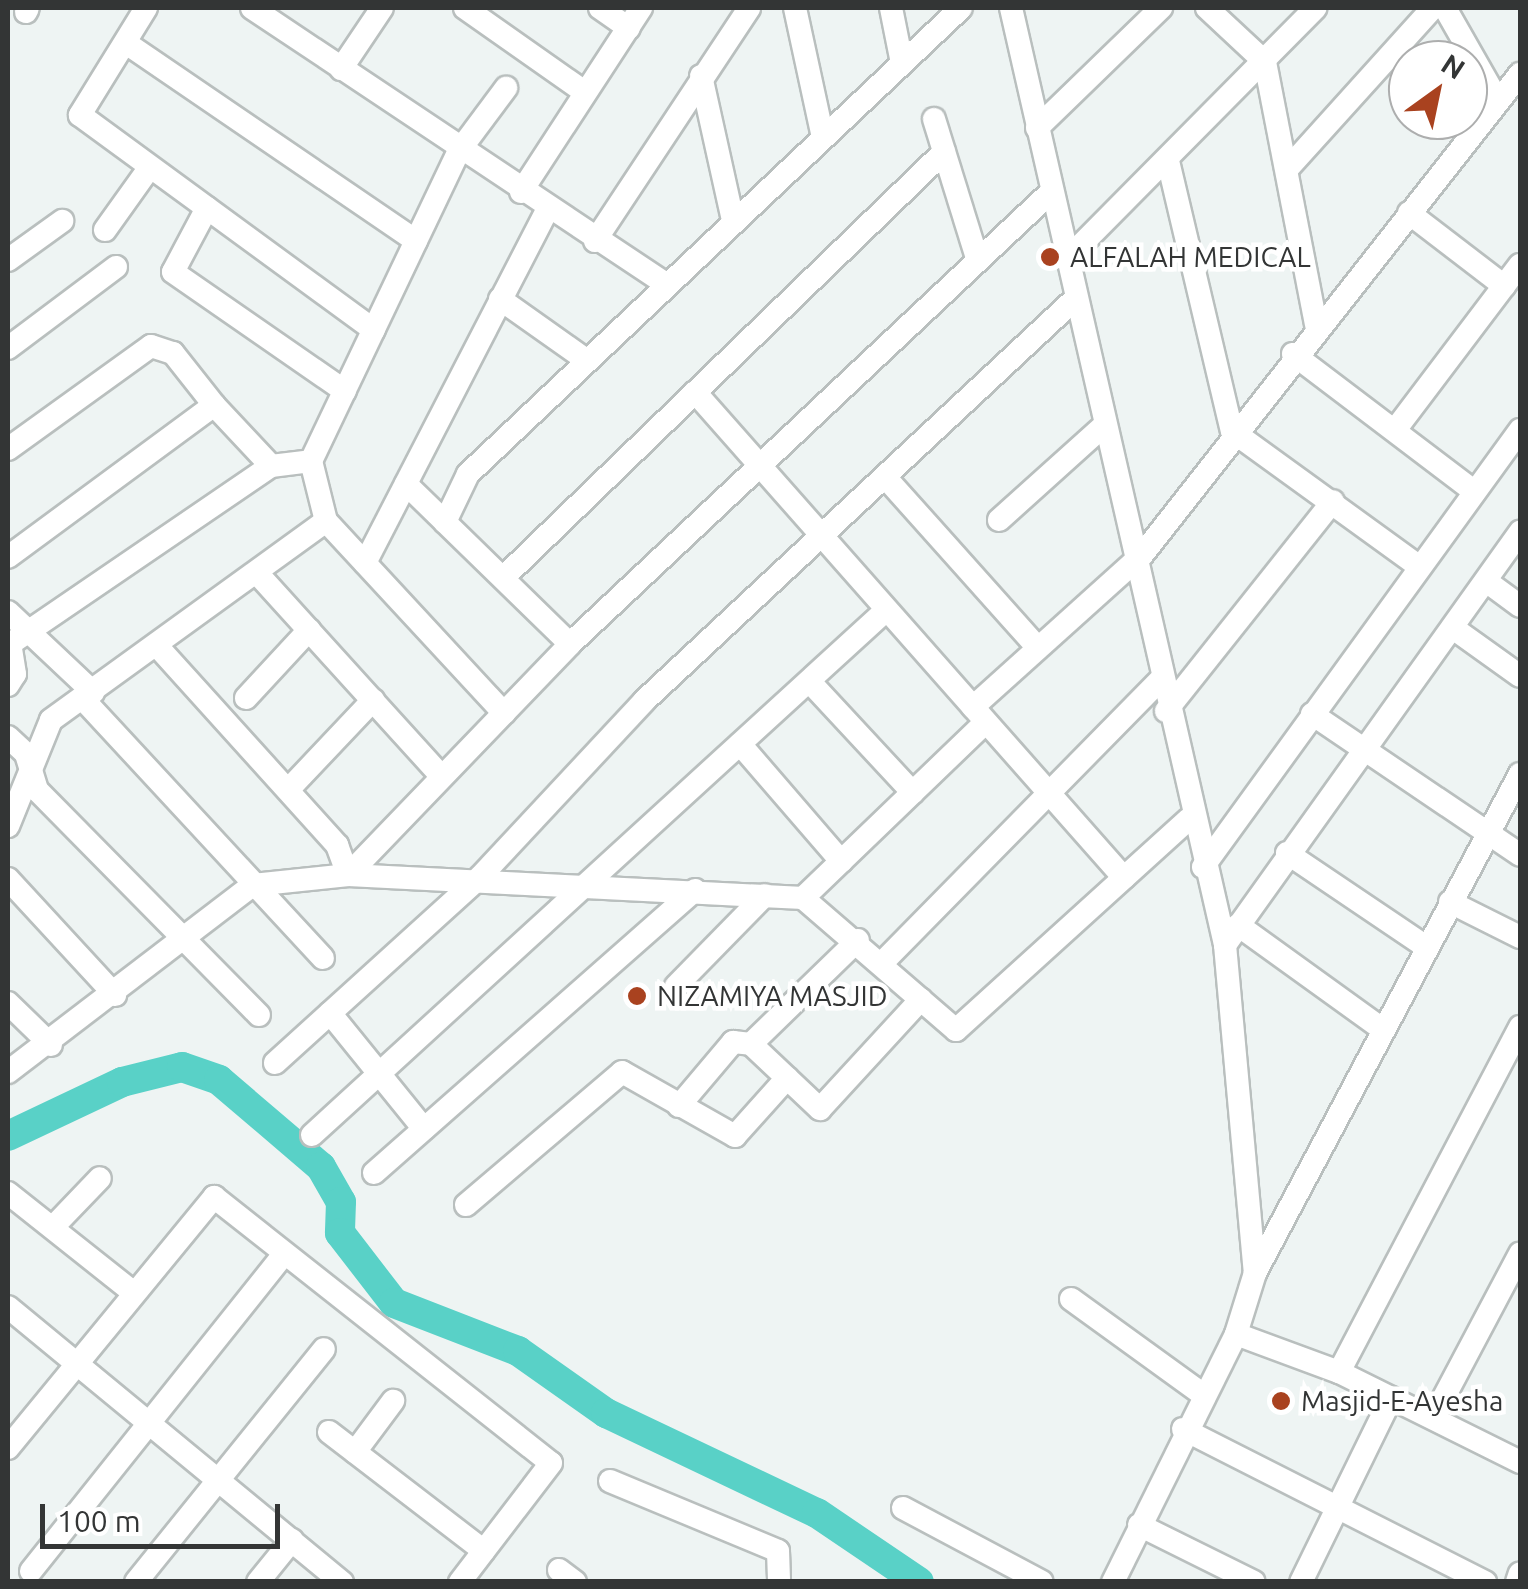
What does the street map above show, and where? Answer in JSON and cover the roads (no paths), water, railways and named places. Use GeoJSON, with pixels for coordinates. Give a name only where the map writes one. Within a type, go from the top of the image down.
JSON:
{"type":"FeatureCollection","features":[{"type":"Feature","properties":{"kind":"street"},"geometry":{"type":"LineString","coordinates":[[252,8],[286,17],[341,69],[458,151],[546,211],[666,283]]}},
{"type":"Feature","properties":{"kind":"street"},"geometry":{"type":"LineString","coordinates":[[341,69],[382,8]]}},
{"type":"Feature","properties":{"kind":"street"},"geometry":{"type":"LineString","coordinates":[[465,8],[583,92]]}},
{"type":"Feature","properties":{"kind":"street"},"geometry":{"type":"LineString","coordinates":[[521,192],[635,18],[600,8]]}},
{"type":"Feature","properties":{"kind":"street"},"geometry":{"type":"LineString","coordinates":[[595,241],[750,8]]}},
{"type":"Feature","properties":{"kind":"street"},"geometry":{"type":"LineString","coordinates":[[795,8],[822,133]]}},
{"type":"Feature","properties":{"kind":"street"},"geometry":{"type":"LineString","coordinates":[[891,8],[902,58]]}},
{"type":"Feature","properties":{"kind":"street"},"geometry":{"type":"LineString","coordinates":[[446,522],[468,474],[732,216],[961,8]]}},
{"type":"Feature","properties":{"kind":"street"},"geometry":{"type":"LineString","coordinates":[[1011,8],[1070,256],[1101,428],[1142,555],[1159,681],[1189,818],[1225,945],[1255,1273]]}},
{"type":"Feature","properties":{"kind":"street"},"geometry":{"type":"LineString","coordinates":[[1037,128],[1161,8]]}},
{"type":"Feature","properties":{"kind":"street"},"geometry":{"type":"LineString","coordinates":[[1206,8],[1264,62],[1290,166],[1316,325]]}},
{"type":"Feature","properties":{"kind":"street"},"geometry":{"type":"LineString","coordinates":[[1070,256],[1315,8]]}},
{"type":"Feature","properties":{"kind":"street"},"geometry":{"type":"LineString","coordinates":[[1290,166],[1434,8]]}},
{"type":"Feature","properties":{"kind":"street"},"geometry":{"type":"LineString","coordinates":[[1445,8],[1498,101]]}},
{"type":"Feature","properties":{"kind":"street"},"geometry":{"type":"LineString","coordinates":[[142,9],[80,115],[374,330]]}},
{"type":"Feature","properties":{"kind":"street"},"geometry":{"type":"LineString","coordinates":[[126,42],[416,241]]}},
{"type":"Feature","properties":{"kind":"street"},"geometry":{"type":"LineString","coordinates":[[804,898],[912,793],[1037,647],[1142,555],[1292,354],[1520,74]]}},
{"type":"Feature","properties":{"kind":"street"},"geometry":{"type":"LineString","coordinates":[[702,76],[732,216]]}},
{"type":"Feature","properties":{"kind":"street"},"geometry":{"type":"LineString","coordinates":[[504,713],[326,521],[311,461],[458,151],[506,88]]}},
{"type":"Feature","properties":{"kind":"street"},"geometry":{"type":"LineString","coordinates":[[934,119],[976,255]]}},
{"type":"Feature","properties":{"kind":"street"},"geometry":{"type":"LineString","coordinates":[[503,578],[944,152]]}},
{"type":"Feature","properties":{"kind":"street"},"geometry":{"type":"LineString","coordinates":[[1168,160],[1232,431],[1420,567]]}},
{"type":"Feature","properties":{"kind":"street"},"geometry":{"type":"LineString","coordinates":[[105,230],[150,167]]}},
{"type":"Feature","properties":{"kind":"street"},"geometry":{"type":"LineString","coordinates":[[348,875],[570,644],[976,255],[1052,191]]}},
{"type":"Feature","properties":{"kind":"street"},"geometry":{"type":"LineString","coordinates":[[207,208],[173,272],[345,390]]}},
{"type":"Feature","properties":{"kind":"street"},"geometry":{"type":"LineString","coordinates":[[365,563],[546,211]]}},
{"type":"Feature","properties":{"kind":"street"},"geometry":{"type":"LineString","coordinates":[[1409,213],[1504,286]]}},
{"type":"Feature","properties":{"kind":"street"},"geometry":{"type":"LineString","coordinates":[[8,260],[62,221]]}},
{"type":"Feature","properties":{"kind":"street"},"geometry":{"type":"LineString","coordinates":[[1395,430],[1520,265]]}},
{"type":"Feature","properties":{"kind":"street"},"geometry":{"type":"LineString","coordinates":[[8,348],[116,267]]}},
{"type":"Feature","properties":{"kind":"street"},"geometry":{"type":"LineString","coordinates":[[500,298],[586,360]]}},
{"type":"Feature","properties":{"kind":"street"},"geometry":{"type":"LineString","coordinates":[[275,1062],[481,876],[644,701],[1075,299]]}},
{"type":"Feature","properties":{"kind":"street"},"geometry":{"type":"LineString","coordinates":[[8,449],[151,346],[172,353],[271,466]]}},
{"type":"Feature","properties":{"kind":"street"},"geometry":{"type":"LineString","coordinates":[[1292,354],[1475,492]]}},
{"type":"Feature","properties":{"kind":"street"},"geometry":{"type":"LineString","coordinates":[[695,392],[817,539],[1124,878]]}},
{"type":"Feature","properties":{"kind":"street"},"geometry":{"type":"LineString","coordinates":[[8,557],[214,405]]}},
{"type":"Feature","properties":{"kind":"street"},"geometry":{"type":"LineString","coordinates":[[999,520],[1101,428]]}},
{"type":"Feature","properties":{"kind":"street"},"geometry":{"type":"LineString","coordinates":[[1203,866],[1520,430]]}},
{"type":"Feature","properties":{"kind":"street"},"geometry":{"type":"LineString","coordinates":[[8,684],[16,674],[10,644],[271,466],[311,461]]}},
{"type":"Feature","properties":{"kind":"street"},"geometry":{"type":"LineString","coordinates":[[886,478],[1037,647]]}},
{"type":"Feature","properties":{"kind":"street"},"geometry":{"type":"LineString","coordinates":[[406,484],[570,644]]}},
{"type":"Feature","properties":{"kind":"street"},"geometry":{"type":"LineString","coordinates":[[1166,711],[1332,501]]}},
{"type":"Feature","properties":{"kind":"street"},"geometry":{"type":"LineString","coordinates":[[8,826],[34,774],[51,720],[159,648],[326,521]]}},
{"type":"Feature","properties":{"kind":"street"},"geometry":{"type":"LineString","coordinates":[[1225,945],[1287,854],[1517,543]]}},
{"type":"Feature","properties":{"kind":"street"},"geometry":{"type":"LineString","coordinates":[[257,572],[442,777]]}},
{"type":"Feature","properties":{"kind":"street"},"geometry":{"type":"LineString","coordinates":[[1486,581],[1520,606]]}},
{"type":"Feature","properties":{"kind":"street"},"geometry":{"type":"LineString","coordinates":[[8,612],[88,696],[253,885],[324,958]]}},
{"type":"Feature","properties":{"kind":"street"},"geometry":{"type":"LineString","coordinates":[[312,1134],[884,612]]}},
{"type":"Feature","properties":{"kind":"street"},"geometry":{"type":"LineString","coordinates":[[1453,628],[1520,676]]}},
{"type":"Feature","properties":{"kind":"street"},"geometry":{"type":"LineString","coordinates":[[246,698],[309,630]]}},
{"type":"Feature","properties":{"kind":"street"},"geometry":{"type":"LineString","coordinates":[[159,648],[337,845],[348,875]]}},
{"type":"Feature","properties":{"kind":"street"},"geometry":{"type":"LineString","coordinates":[[883,962],[1052,798],[1159,681]]}},
{"type":"Feature","properties":{"kind":"street"},"geometry":{"type":"LineString","coordinates":[[810,682],[912,793]]}},
{"type":"Feature","properties":{"kind":"street"},"geometry":{"type":"LineString","coordinates":[[288,790],[373,700]]}},
{"type":"Feature","properties":{"kind":"street"},"geometry":{"type":"LineString","coordinates":[[1312,714],[1482,834],[1520,855]]}},
{"type":"Feature","properties":{"kind":"street"},"geometry":{"type":"LineString","coordinates":[[8,736],[34,774],[37,790],[259,1015]]}},
{"type":"Feature","properties":{"kind":"street"},"geometry":{"type":"LineString","coordinates":[[740,744],[841,862]]}},
{"type":"Feature","properties":{"kind":"street"},"geometry":{"type":"LineString","coordinates":[[1113,1582],[1182,1429],[1236,1334],[1255,1273],[1482,834],[1520,774]]}},
{"type":"Feature","properties":{"kind":"street"},"geometry":{"type":"LineString","coordinates":[[8,1072],[51,1045],[253,885],[348,875],[590,881],[804,898],[858,940],[956,1030],[1189,818]]}},
{"type":"Feature","properties":{"kind":"street"},"geometry":{"type":"LineString","coordinates":[[1287,854],[1425,946]]}},
{"type":"Feature","properties":{"kind":"street"},"geometry":{"type":"LineString","coordinates":[[8,878],[115,995]]}},
{"type":"Feature","properties":{"kind":"street"},"geometry":{"type":"LineString","coordinates":[[374,1173],[695,890]]}},
{"type":"Feature","properties":{"kind":"street"},"geometry":{"type":"LineString","coordinates":[[676,986],[765,895]]}},
{"type":"Feature","properties":{"kind":"street"},"geometry":{"type":"LineString","coordinates":[[1450,902],[1520,937]]}},
{"type":"Feature","properties":{"kind":"street"},"geometry":{"type":"LineString","coordinates":[[1238,925],[1382,1029]]}},
{"type":"Feature","properties":{"kind":"street"},"geometry":{"type":"LineString","coordinates":[[751,1044],[858,940]]}},
{"type":"Feature","properties":{"kind":"street"},"geometry":{"type":"LineString","coordinates":[[679,1106],[733,1042],[751,1044],[820,1109],[921,999]]}},
{"type":"Feature","properties":{"kind":"street"},"geometry":{"type":"LineString","coordinates":[[8,1003],[51,1045]]}},
{"type":"Feature","properties":{"kind":"street"},"geometry":{"type":"LineString","coordinates":[[330,1013],[424,1129]]}},
{"type":"Feature","properties":{"kind":"street"},"geometry":{"type":"LineString","coordinates":[[1339,1372],[1520,1027]]}},
{"type":"Feature","properties":{"kind":"street"},"geometry":{"type":"LineString","coordinates":[[466,1206],[622,1072],[735,1136],[787,1078]]}},
{"type":"Feature","properties":{"kind":"street"},"geometry":{"type":"LineString","coordinates":[[54,1226],[100,1178]]}},
{"type":"Feature","properties":{"kind":"street"},"geometry":{"type":"LineString","coordinates":[[8,1193],[134,1293]]}},
{"type":"Feature","properties":{"kind":"street"},"geometry":{"type":"LineString","coordinates":[[8,1448],[214,1197],[551,1463],[460,1582]]}},
{"type":"Feature","properties":{"kind":"street"},"geometry":{"type":"LineString","coordinates":[[32,1572],[142,1425],[284,1254]]}},
{"type":"Feature","properties":{"kind":"street"},"geometry":{"type":"LineString","coordinates":[[1432,1418],[1520,1254]]}},
{"type":"Feature","properties":{"kind":"street"},"geometry":{"type":"LineString","coordinates":[[1071,1299],[1202,1394]]}},
{"type":"Feature","properties":{"kind":"street"},"geometry":{"type":"LineString","coordinates":[[8,1307],[142,1425],[342,1582]]}},
{"type":"Feature","properties":{"kind":"street"},"geometry":{"type":"LineString","coordinates":[[1236,1334],[1339,1372],[1520,1462]]}},
{"type":"Feature","properties":{"kind":"street"},"geometry":{"type":"LineString","coordinates":[[136,1582],[324,1348]]}},
{"type":"Feature","properties":{"kind":"street"},"geometry":{"type":"LineString","coordinates":[[1301,1582],[1341,1509],[1391,1398]]}},
{"type":"Feature","properties":{"kind":"street"},"geometry":{"type":"LineString","coordinates":[[355,1452],[393,1401]]}},
{"type":"Feature","properties":{"kind":"street"},"geometry":{"type":"LineString","coordinates":[[1182,1429],[1485,1582]]}},
{"type":"Feature","properties":{"kind":"street"},"geometry":{"type":"LineString","coordinates":[[329,1432],[484,1552]]}},
{"type":"Feature","properties":{"kind":"street"},"geometry":{"type":"LineString","coordinates":[[610,1481],[778,1551],[779,1582]]}},
{"type":"Feature","properties":{"kind":"street"},"geometry":{"type":"LineString","coordinates":[[902,1508],[1042,1582]]}},
{"type":"Feature","properties":{"kind":"street"},"geometry":{"type":"LineString","coordinates":[[1138,1525],[1254,1582]]}},
{"type":"Feature","properties":{"kind":"street"},"geometry":{"type":"LineString","coordinates":[[258,1582],[292,1540]]}},
{"type":"Feature","properties":{"kind":"street"},"geometry":{"type":"LineString","coordinates":[[1517,1582],[1520,1573]]}},
{"type":"Feature","properties":{"kind":"waterway"},"geometry":{"type":"LineString","coordinates":[[8,1136],[122,1082],[182,1067],[219,1080],[321,1167],[341,1202],[340,1233],[394,1303],[518,1351],[606,1413],[817,1513],[919,1582]]}},
{"type":"Feature","properties":{"kind":"place","name":"ALFALAH MEDICAL"},"geometry":{"type":"Point","coordinates":[1050,257]}},
{"type":"Feature","properties":{"kind":"place","name":"NIZAMIYA MASJID"},"geometry":{"type":"Point","coordinates":[637,996]}},
{"type":"Feature","properties":{"kind":"place","name":"Masjid-E-Ayesha"},"geometry":{"type":"Point","coordinates":[1281,1401]}}]}
